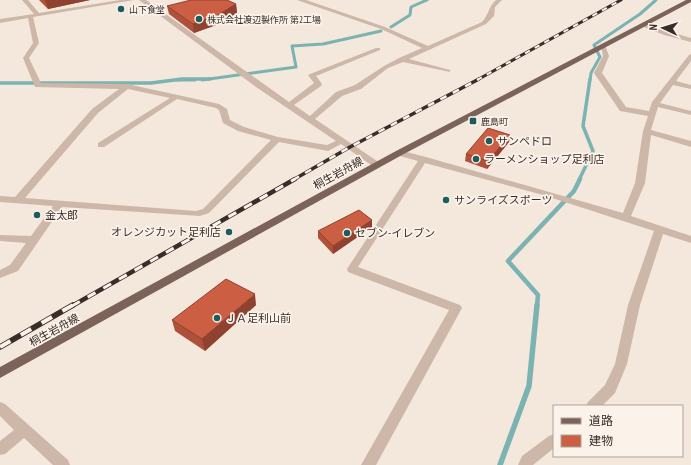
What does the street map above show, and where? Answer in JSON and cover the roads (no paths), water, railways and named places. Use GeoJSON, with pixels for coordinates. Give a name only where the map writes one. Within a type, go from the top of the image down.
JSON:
{"type":"FeatureCollection","features":[{"type":"Feature","properties":{"kind":"main road","name":"桐生岩舟線"},"geometry":{"type":"LineString","coordinates":[[0,373],[399,153],[603,46],[689,3]]}},
{"type":"Feature","properties":{"kind":"street"},"geometry":{"type":"LineString","coordinates":[[25,0],[38,15]]}},
{"type":"Feature","properties":{"kind":"street"},"geometry":{"type":"LineString","coordinates":[[0,21],[131,0]]}},
{"type":"Feature","properties":{"kind":"street"},"geometry":{"type":"LineString","coordinates":[[142,0],[288,105],[377,165]]}},
{"type":"Feature","properties":{"kind":"street"},"geometry":{"type":"LineString","coordinates":[[300,0],[383,28],[427,48]]}},
{"type":"Feature","properties":{"kind":"street"},"geometry":{"type":"LineString","coordinates":[[310,119],[318,114],[339,94],[358,87],[377,72],[401,59],[484,23],[491,16],[492,6],[499,0]]}},
{"type":"Feature","properties":{"kind":"street"},"geometry":{"type":"LineString","coordinates":[[30,16],[36,43],[26,58],[38,85],[127,86],[219,106],[223,109],[226,121],[241,129],[277,140],[328,148],[341,141]]}},
{"type":"Feature","properties":{"kind":"street"},"geometry":{"type":"LineString","coordinates":[[644,25],[666,34],[691,40]]}},
{"type":"Feature","properties":{"kind":"street"},"geometry":{"type":"LineString","coordinates":[[603,46],[606,56],[598,73],[604,84],[623,109],[652,114]]}},
{"type":"Feature","properties":{"kind":"street"},"geometry":{"type":"LineString","coordinates":[[288,105],[318,84],[312,75],[378,49]]}},
{"type":"Feature","properties":{"kind":"street"},"geometry":{"type":"LineString","coordinates":[[626,217],[640,183],[647,131],[655,104],[691,56]]}},
{"type":"Feature","properties":{"kind":"street"},"geometry":{"type":"LineString","coordinates":[[401,59],[448,71]]}},
{"type":"Feature","properties":{"kind":"street"},"geometry":{"type":"LineString","coordinates":[[680,70],[691,72]]}},
{"type":"Feature","properties":{"kind":"street"},"geometry":{"type":"LineString","coordinates":[[671,82],[691,87]]}},
{"type":"Feature","properties":{"kind":"street"},"geometry":{"type":"LineString","coordinates":[[18,201],[95,111],[127,86]]}},
{"type":"Feature","properties":{"kind":"street"},"geometry":{"type":"LineString","coordinates":[[101,145],[176,97]]}},
{"type":"Feature","properties":{"kind":"street"},"geometry":{"type":"LineString","coordinates":[[655,104],[691,113]]}},
{"type":"Feature","properties":{"kind":"street"},"geometry":{"type":"LineString","coordinates":[[647,131],[691,144]]}},
{"type":"Feature","properties":{"kind":"street"},"geometry":{"type":"LineString","coordinates":[[0,199],[197,214],[206,211],[277,140]]}},
{"type":"Feature","properties":{"kind":"street"},"geometry":{"type":"LineString","coordinates":[[399,153],[550,193],[626,217],[691,240]]}},
{"type":"Feature","properties":{"kind":"street"},"geometry":{"type":"LineString","coordinates":[[368,465],[456,308],[352,269],[423,159]]}},
{"type":"Feature","properties":{"kind":"street"},"geometry":{"type":"LineString","coordinates":[[0,274],[14,268],[59,204]]}},
{"type":"Feature","properties":{"kind":"street"},"geometry":{"type":"LineString","coordinates":[[594,405],[610,389],[621,364],[634,305],[660,229]]}},
{"type":"Feature","properties":{"kind":"street"},"geometry":{"type":"LineString","coordinates":[[0,238],[34,240]]}},
{"type":"Feature","properties":{"kind":"street"},"geometry":{"type":"LineString","coordinates":[[0,408],[63,465]]}},
{"type":"Feature","properties":{"kind":"street"},"geometry":{"type":"LineString","coordinates":[[0,449],[24,430]]}},
{"type":"Feature","properties":{"kind":"street"},"geometry":{"type":"LineString","coordinates":[[525,465],[527,461],[553,441]]}},
{"type":"Feature","properties":{"kind":"waterway"},"geometry":{"type":"LineString","coordinates":[[391,27],[410,15],[411,7],[427,0]]}},
{"type":"Feature","properties":{"kind":"waterway"},"geometry":{"type":"LineString","coordinates":[[590,80],[591,73],[600,57],[594,45],[640,14],[656,0]]}},
{"type":"Feature","properties":{"kind":"waterway"},"geometry":{"type":"LineString","coordinates":[[209,79],[296,67],[292,46],[323,44],[381,31]]}},
{"type":"Feature","properties":{"kind":"waterway"},"geometry":{"type":"LineString","coordinates":[[0,83],[151,83],[182,79],[209,79]]}},
{"type":"Feature","properties":{"kind":"waterway"},"geometry":{"type":"LineString","coordinates":[[202,80],[209,79]]}},
{"type":"Feature","properties":{"kind":"waterway"},"geometry":{"type":"LineString","coordinates":[[579,180],[593,151],[583,126],[590,79]]}},
{"type":"Feature","properties":{"kind":"waterway"},"geometry":{"type":"LineString","coordinates":[[177,80],[195,80]]}},
{"type":"Feature","properties":{"kind":"waterway"},"geometry":{"type":"LineString","coordinates":[[537,306],[538,295],[508,261],[574,191],[580,179]]}},
{"type":"Feature","properties":{"kind":"waterway"},"geometry":{"type":"LineString","coordinates":[[500,465],[529,386],[537,305]]}},
{"type":"Feature","properties":{"kind":"railway"},"geometry":{"type":"LineString","coordinates":[[477,80],[621,0]]}},
{"type":"Feature","properties":{"kind":"railway"},"geometry":{"type":"LineString","coordinates":[[293,180],[350,147],[479,79]]}},
{"type":"Feature","properties":{"kind":"railway"},"geometry":{"type":"LineString","coordinates":[[72,306],[295,179]]}},
{"type":"Feature","properties":{"kind":"railway"},"geometry":{"type":"LineString","coordinates":[[0,347],[73,305]]}},
{"type":"Feature","properties":{"kind":"place","name":"山下食堂"},"geometry":{"type":"Point","coordinates":[121,9]}},
{"type":"Feature","properties":{"kind":"place","name":"株式会社渡辺製作所 第2工場"},"geometry":{"type":"Point","coordinates":[199,19]}},
{"type":"Feature","properties":{"kind":"place","name":"鹿島町"},"geometry":{"type":"Point","coordinates":[473,121]}},
{"type":"Feature","properties":{"kind":"place","name":"サンペドロ"},"geometry":{"type":"Point","coordinates":[489,141]}},
{"type":"Feature","properties":{"kind":"place","name":"ラーメンショップ足利店"},"geometry":{"type":"Point","coordinates":[476,159]}},
{"type":"Feature","properties":{"kind":"place","name":"サンライズスポーツ"},"geometry":{"type":"Point","coordinates":[446,200]}},
{"type":"Feature","properties":{"kind":"place","name":"金太郎"},"geometry":{"type":"Point","coordinates":[37,215]}},
{"type":"Feature","properties":{"kind":"place","name":"オレンジカット足利店"},"geometry":{"type":"Point","coordinates":[229,232]}},
{"type":"Feature","properties":{"kind":"place","name":"セブン-イレブン"},"geometry":{"type":"Point","coordinates":[347,233]}},
{"type":"Feature","properties":{"kind":"place","name":"ＪＡ足利山前"},"geometry":{"type":"Point","coordinates":[217,318]}}]}
